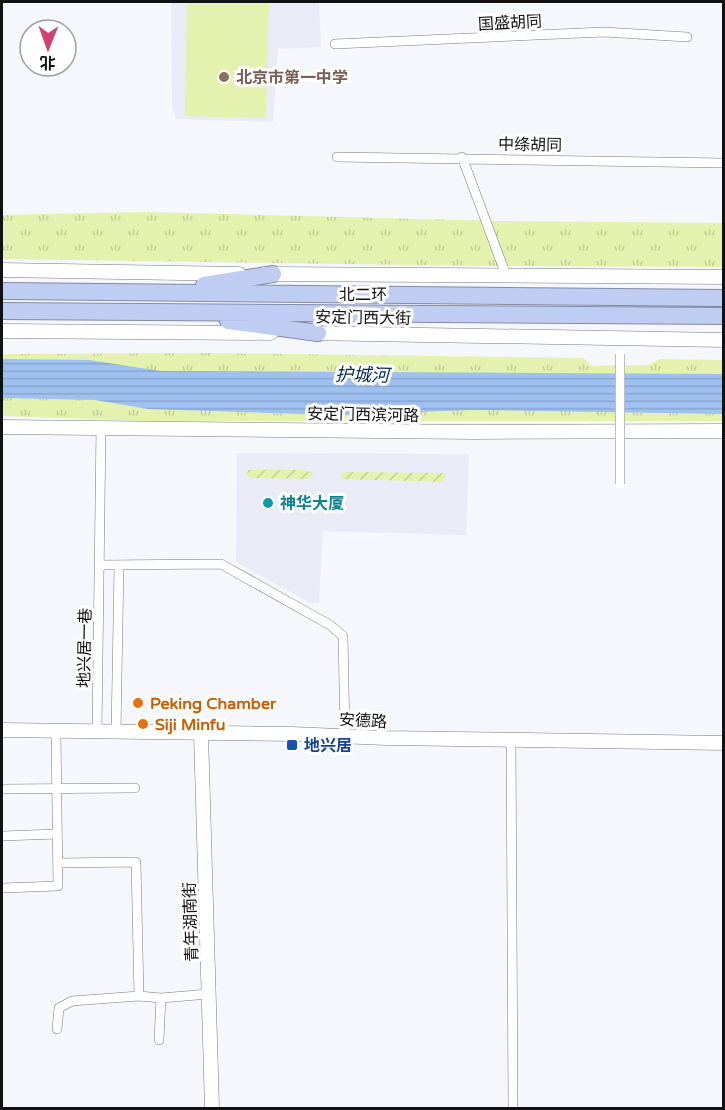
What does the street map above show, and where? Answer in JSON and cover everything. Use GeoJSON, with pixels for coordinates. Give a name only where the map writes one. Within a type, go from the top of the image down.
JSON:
{"type":"FeatureCollection","features":[{"type":"Feature","properties":{"kind":"highway"},"geometry":{"type":"LineString","coordinates":[[156,293],[273,274]]}},
{"type":"Feature","properties":{"kind":"highway","name":"北二环"},"geometry":{"type":"LineString","coordinates":[[2,291],[723,298]]}},
{"type":"Feature","properties":{"kind":"highway","name":"北二环"},"geometry":{"type":"LineString","coordinates":[[2,311],[723,316]]}},
{"type":"Feature","properties":{"kind":"highway"},"geometry":{"type":"LineString","coordinates":[[159,312],[318,333]]}},
{"type":"Feature","properties":{"kind":"street","name":"国盛胡同"},"geometry":{"type":"LineString","coordinates":[[335,44],[604,32],[687,37]]}},
{"type":"Feature","properties":{"kind":"street","name":"中绦胡同"},"geometry":{"type":"LineString","coordinates":[[337,157],[462,157],[723,163]]}},
{"type":"Feature","properties":{"kind":"street"},"geometry":{"type":"LineString","coordinates":[[462,157],[506,275]]}},
{"type":"Feature","properties":{"kind":"street"},"geometry":{"type":"LineString","coordinates":[[2,270],[723,277]]}},
{"type":"Feature","properties":{"kind":"street","name":"安定门西大街"},"geometry":{"type":"LineString","coordinates":[[2,331],[318,333],[723,340]]}},
{"type":"Feature","properties":{"kind":"street"},"geometry":{"type":"LineString","coordinates":[[620,338],[620,484]]}},
{"type":"Feature","properties":{"kind":"street","name":"安定门西滨河路"},"geometry":{"type":"LineString","coordinates":[[2,427],[474,432],[723,431]]}},
{"type":"Feature","properties":{"kind":"street","name":"地兴居一巷"},"geometry":{"type":"LineString","coordinates":[[97,731],[101,565],[101,428]]}},
{"type":"Feature","properties":{"kind":"street"},"geometry":{"type":"LineString","coordinates":[[101,565],[220,564],[330,625],[343,636],[345,735]]}},
{"type":"Feature","properties":{"kind":"street","name":"地兴居一巷"},"geometry":{"type":"LineString","coordinates":[[116,731],[119,566]]}},
{"type":"Feature","properties":{"kind":"street","name":"安德路"},"geometry":{"type":"LineString","coordinates":[[2,730],[723,743]]}},
{"type":"Feature","properties":{"kind":"street"},"geometry":{"type":"LineString","coordinates":[[2,888],[58,886],[56,731]]}},
{"type":"Feature","properties":{"kind":"street","name":"青年湖南街"},"geometry":{"type":"LineString","coordinates":[[201,734],[212,1108]]}},
{"type":"Feature","properties":{"kind":"street"},"geometry":{"type":"LineString","coordinates":[[511,740],[513,1108]]}},
{"type":"Feature","properties":{"kind":"street"},"geometry":{"type":"LineString","coordinates":[[2,789],[135,788]]}},
{"type":"Feature","properties":{"kind":"street"},"geometry":{"type":"LineString","coordinates":[[2,836],[57,834]]}},
{"type":"Feature","properties":{"kind":"street"},"geometry":{"type":"LineString","coordinates":[[58,863],[136,862],[139,996]]}},
{"type":"Feature","properties":{"kind":"street"},"geometry":{"type":"LineString","coordinates":[[57,1029],[59,1008],[72,1001],[209,994]]}},
{"type":"Feature","properties":{"kind":"street"},"geometry":{"type":"LineString","coordinates":[[159,1040],[161,998]]}},
{"type":"Feature","properties":{"kind":"shaded area","name":"北京市第一中学"},"geometry":{"type":"Polygon","coordinates":[[[171,2],[319,2],[321,47],[278,49],[273,122],[176,119],[172,106],[171,2]]]}},
{"type":"Feature","properties":{"kind":"shaded area"},"geometry":{"type":"Polygon","coordinates":[[[237,453],[469,454],[466,535],[323,531],[319,603],[310,603],[236,562],[237,453]]]}},
{"type":"Feature","properties":{"kind":"green space","name":"北京市第一中学"},"geometry":{"type":"Polygon","coordinates":[[[187,2],[269,2],[266,118],[185,116],[187,2]]]}},
{"type":"Feature","properties":{"kind":"green space"},"geometry":{"type":"Polygon","coordinates":[[[147,212],[499,221],[723,223],[723,267],[2,259],[2,215],[147,212]]]}},
{"type":"Feature","properties":{"kind":"green space"},"geometry":{"type":"Polygon","coordinates":[[[208,353],[583,358],[592,366],[648,365],[660,359],[723,360],[723,421],[142,421],[2,416],[2,354],[208,353]]]}},
{"type":"Feature","properties":{"kind":"green space"},"geometry":{"type":"Polygon","coordinates":[[[248,470],[304,470],[313,475],[309,479],[250,478],[247,475],[248,470]]]}},
{"type":"Feature","properties":{"kind":"green space"},"geometry":{"type":"Polygon","coordinates":[[[343,472],[444,473],[446,476],[443,482],[344,479],[341,476],[343,472]]]}},
{"type":"Feature","properties":{"kind":"water","name":"护城河"},"geometry":{"type":"Polygon","coordinates":[[[2,359],[89,360],[161,371],[724,374],[723,414],[472,410],[336,415],[148,409],[95,400],[2,398],[2,359]]]}},
{"type":"Feature","properties":{"kind":"place","name":"北京市第一中学"},"geometry":{"type":"Point","coordinates":[224,77]}},
{"type":"Feature","properties":{"kind":"place","name":"神华大厦"},"geometry":{"type":"Point","coordinates":[268,503]}},
{"type":"Feature","properties":{"kind":"place","name":"Peking Chamber"},"geometry":{"type":"Point","coordinates":[138,703]}},
{"type":"Feature","properties":{"kind":"place","name":"Siji Minfu"},"geometry":{"type":"Point","coordinates":[143,724]}},
{"type":"Feature","properties":{"kind":"place","name":"地兴居"},"geometry":{"type":"Point","coordinates":[292,745]}}]}
